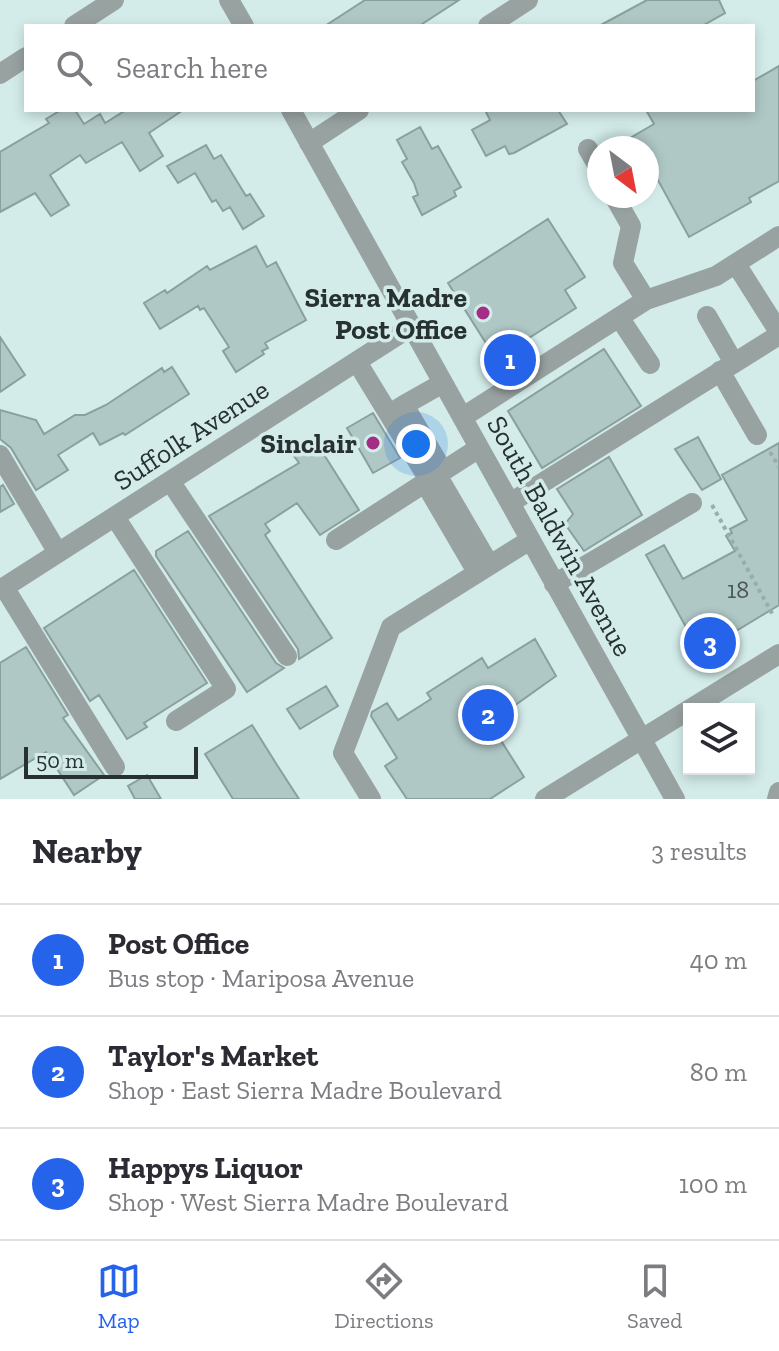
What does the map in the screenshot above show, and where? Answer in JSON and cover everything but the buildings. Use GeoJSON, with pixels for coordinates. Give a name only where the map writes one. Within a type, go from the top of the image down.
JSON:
{"type":"FeatureCollection","features":[{"type":"Feature","properties":{"kind":"street"},"geometry":{"type":"LineString","coordinates":[[77,24],[114,0]]}},
{"type":"Feature","properties":{"kind":"street"},"geometry":{"type":"LineString","coordinates":[[229,0],[243,24]]}},
{"type":"Feature","properties":{"kind":"street"},"geometry":{"type":"LineString","coordinates":[[491,24],[528,0]]}},
{"type":"Feature","properties":{"kind":"street"},"geometry":{"type":"LineString","coordinates":[[0,74],[24,58]]}},
{"type":"Feature","properties":{"kind":"street","name":"South Baldwin Avenue"},"geometry":{"type":"LineString","coordinates":[[292,112],[675,799]]}},
{"type":"Feature","properties":{"kind":"street"},"geometry":{"type":"LineString","coordinates":[[309,143],[356,112]]}},
{"type":"Feature","properties":{"kind":"street"},"geometry":{"type":"LineString","coordinates":[[621,208],[631,226],[623,263],[646,300]]}},
{"type":"Feature","properties":{"kind":"street"},"geometry":{"type":"LineString","coordinates":[[463,417],[646,300],[716,276],[779,236]]}},
{"type":"Feature","properties":{"kind":"street"},"geometry":{"type":"LineString","coordinates":[[510,503],[779,333],[736,264]]}},
{"type":"Feature","properties":{"kind":"street"},"geometry":{"type":"LineString","coordinates":[[707,316],[757,435]]}},
{"type":"Feature","properties":{"kind":"street"},"geometry":{"type":"LineString","coordinates":[[619,317],[650,364]]}},
{"type":"Feature","properties":{"kind":"street","name":"Suffolk Avenue"},"geometry":{"type":"LineString","coordinates":[[2,589],[412,326]]}},
{"type":"Feature","properties":{"kind":"street"},"geometry":{"type":"LineString","coordinates":[[357,362],[396,410],[483,568]]}},
{"type":"Feature","properties":{"kind":"street"},"geometry":{"type":"LineString","coordinates":[[396,410],[443,383]]}},
{"type":"Feature","properties":{"kind":"street"},"geometry":{"type":"LineString","coordinates":[[336,540],[479,448]]}},
{"type":"Feature","properties":{"kind":"street"},"geometry":{"type":"LineString","coordinates":[[0,455],[58,553]]}},
{"type":"Feature","properties":{"kind":"street"},"geometry":{"type":"LineString","coordinates":[[170,481],[287,656]]}},
{"type":"Feature","properties":{"kind":"street"},"geometry":{"type":"LineString","coordinates":[[554,584],[701,503]]}},
{"type":"Feature","properties":{"kind":"street"},"geometry":{"type":"LineString","coordinates":[[115,517],[226,689],[176,721]]}},
{"type":"Feature","properties":{"kind":"street"},"geometry":{"type":"LineString","coordinates":[[371,799],[343,753],[391,627],[530,540]]}},
{"type":"Feature","properties":{"kind":"street"},"geometry":{"type":"LineString","coordinates":[[2,589],[115,767]]}},
{"type":"Feature","properties":{"kind":"street"},"geometry":{"type":"LineString","coordinates":[[545,799],[779,654]]}},
{"type":"Feature","properties":{"kind":"street"},"geometry":{"type":"LineString","coordinates":[[777,799],[779,792]]}},
{"type":"Feature","properties":{"kind":"path"},"geometry":{"type":"LineString","coordinates":[[701,503],[773,615]]}},
{"type":"Feature","properties":{"kind":"place","name":"Sierra Madre Post Office"},"geometry":{"type":"Point","coordinates":[483,313]}},
{"type":"Feature","properties":{"kind":"place","name":"Post Office"},"geometry":{"type":"Point","coordinates":[510,360]}},
{"type":"Feature","properties":{"kind":"place","name":"Sinclair"},"geometry":{"type":"Point","coordinates":[373,443]}},
{"type":"Feature","properties":{"kind":"place","name":"Happys Liquor"},"geometry":{"type":"Point","coordinates":[710,643]}},
{"type":"Feature","properties":{"kind":"place","name":"Taylor's Market"},"geometry":{"type":"Point","coordinates":[488,715]}}]}
